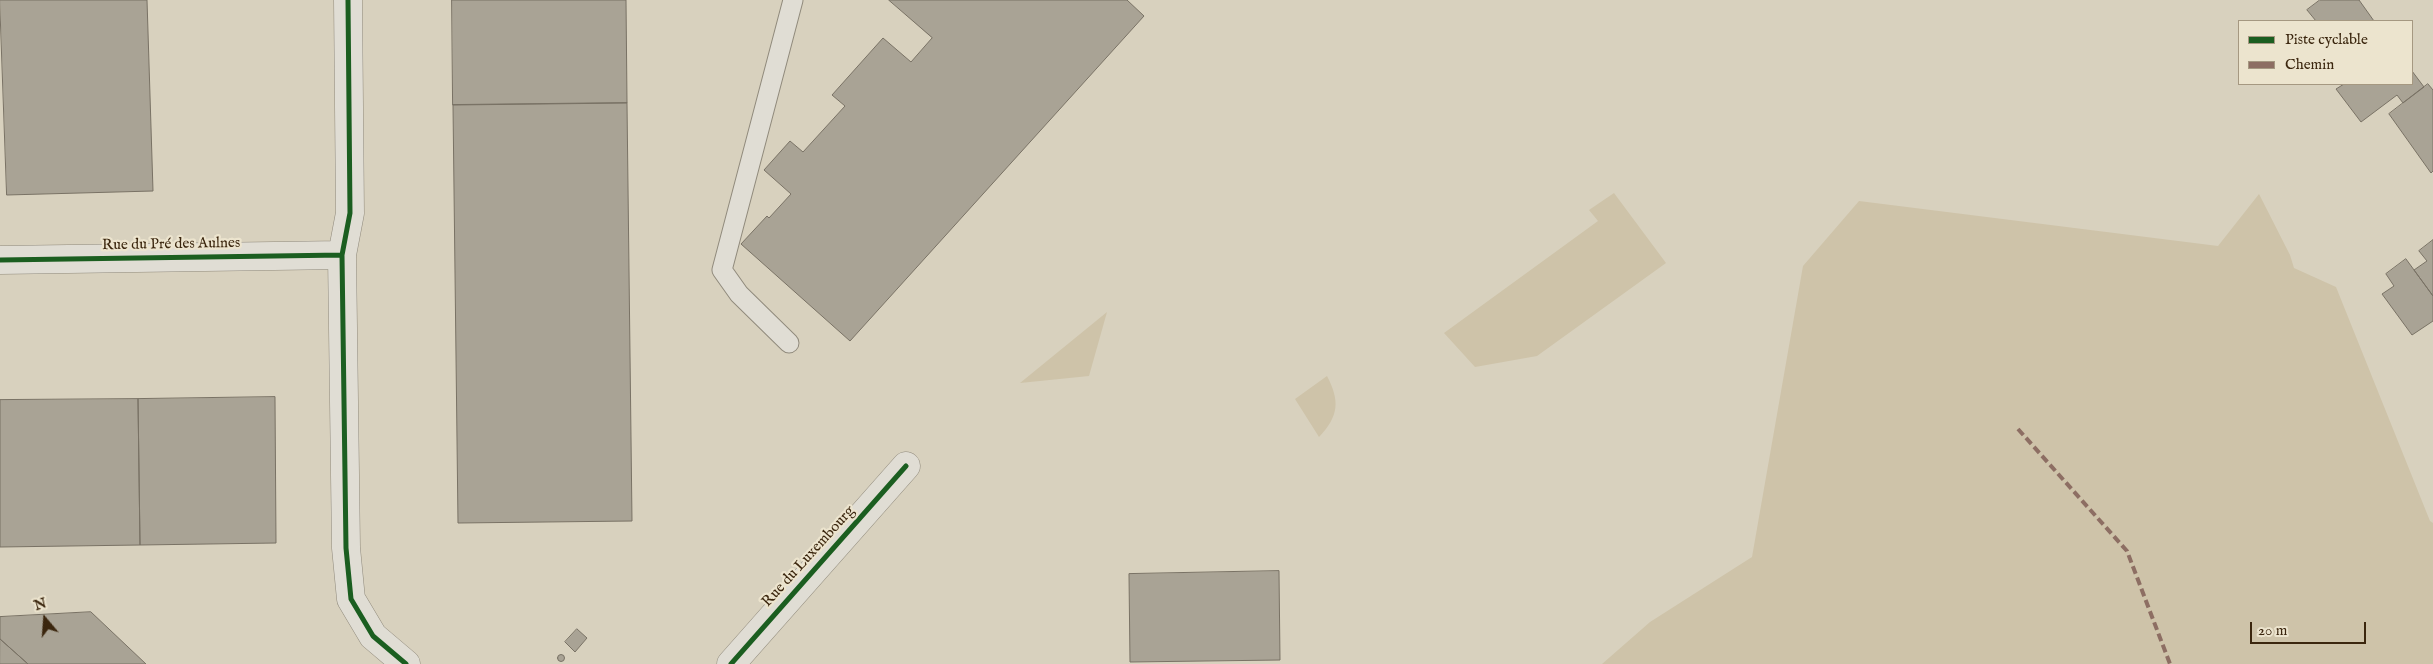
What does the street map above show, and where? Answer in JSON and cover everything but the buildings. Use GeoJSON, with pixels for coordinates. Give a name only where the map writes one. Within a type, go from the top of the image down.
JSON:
{"type":"FeatureCollection","features":[{"type":"Feature","properties":{"kind":"street"},"geometry":{"type":"LineString","coordinates":[[348,0],[350,213],[342,255],[346,548],[350,600],[373,636],[406,664]]}},
{"type":"Feature","properties":{"kind":"street","name":"Rue du Pré des Aulnes"},"geometry":{"type":"LineString","coordinates":[[0,260],[342,255]]}},
{"type":"Feature","properties":{"kind":"street","name":"Rue du Luxembourg"},"geometry":{"type":"LineString","coordinates":[[730,664],[906,466]]}},
{"type":"Feature","properties":{"kind":"lane"},"geometry":{"type":"LineString","coordinates":[[789,343],[739,294],[722,270],[793,0]]}},
{"type":"Feature","properties":{"kind":"shaded area"},"geometry":{"type":"Polygon","coordinates":[[[1614,193],[1666,263],[1537,356],[1475,367],[1444,333],[1598,221],[1589,210],[1614,193]]]}},
{"type":"Feature","properties":{"kind":"shaded area"},"geometry":{"type":"Polygon","coordinates":[[[2259,194],[2290,255],[2294,268],[2336,287],[2430,521],[2433,523],[2433,664],[1602,664],[1650,622],[1752,557],[1803,266],[1859,201],[2218,246],[2259,194]]]}},
{"type":"Feature","properties":{"kind":"shaded area"},"geometry":{"type":"Polygon","coordinates":[[[1107,312],[1089,376],[1020,383],[1107,312]]]}},
{"type":"Feature","properties":{"kind":"shaded area"},"geometry":{"type":"Polygon","coordinates":[[[1327,376],[1334,393],[1335,408],[1331,422],[1319,437],[1295,399],[1327,376]]]}},
{"type":"Feature","properties":{"kind":"marked path"},"geometry":{"type":"LineString","coordinates":[[2018,429],[2127,551],[2170,664]]}},
{"type":"Feature","properties":{"kind":"cycle path"},"geometry":{"type":"LineString","coordinates":[[348,0],[350,213],[342,255],[346,548],[351,599],[373,636],[406,664]]}},
{"type":"Feature","properties":{"kind":"cycle path"},"geometry":{"type":"LineString","coordinates":[[0,260],[342,255]]}},
{"type":"Feature","properties":{"kind":"cycle path"},"geometry":{"type":"LineString","coordinates":[[731,664],[906,466]]}}]}
